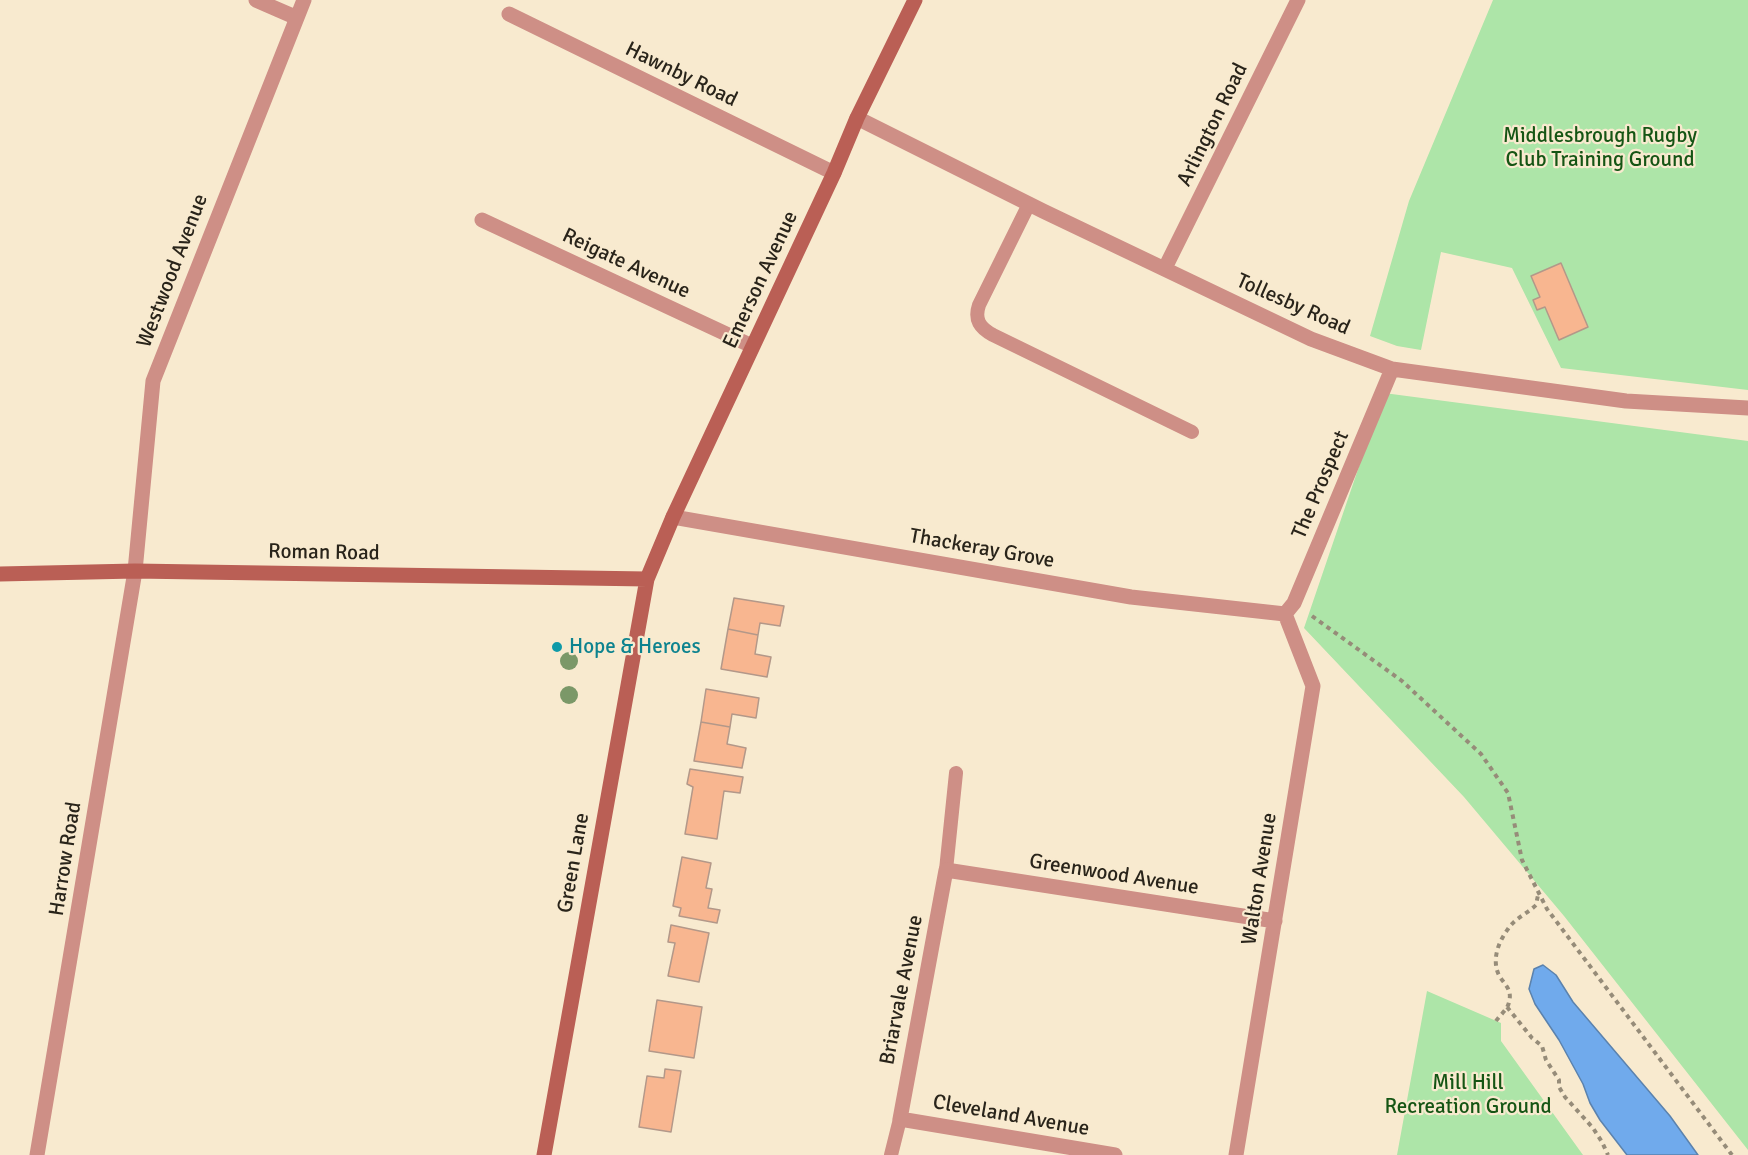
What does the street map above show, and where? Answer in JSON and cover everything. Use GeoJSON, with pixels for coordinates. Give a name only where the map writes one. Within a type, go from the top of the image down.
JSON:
{"type":"FeatureCollection","features":[{"type":"Feature","properties":{"kind":"street"},"geometry":{"type":"LineString","coordinates":[[256,0],[295,17]]}},
{"type":"Feature","properties":{"kind":"street","name":"Westwood Avenue"},"geometry":{"type":"LineString","coordinates":[[135,571],[153,381],[295,17],[304,0]]}},
{"type":"Feature","properties":{"kind":"street","name":"Emerson Avenue"},"geometry":{"type":"LineString","coordinates":[[647,579],[673,517],[834,173],[857,118],[915,0]]}},
{"type":"Feature","properties":{"kind":"street","name":"Arlington Road"},"geometry":{"type":"LineString","coordinates":[[1165,268],[1298,0]]}},
{"type":"Feature","properties":{"kind":"street","name":"Hawnby Road"},"geometry":{"type":"LineString","coordinates":[[509,14],[834,173]]}},
{"type":"Feature","properties":{"kind":"street","name":"Tollesby Road"},"geometry":{"type":"LineString","coordinates":[[857,118],[1029,204],[1311,339],[1392,369],[1626,402],[1748,408]]}},
{"type":"Feature","properties":{"kind":"street","name":"Reigate Avenue"},"geometry":{"type":"LineString","coordinates":[[482,220],[752,346]]}},
{"type":"Feature","properties":{"kind":"street","name":"The Prospect"},"geometry":{"type":"LineString","coordinates":[[1289,608],[1392,369]]}},
{"type":"Feature","properties":{"kind":"street","name":"Thackeray Grove"},"geometry":{"type":"LineString","coordinates":[[673,517],[1131,597],[1289,608]]}},
{"type":"Feature","properties":{"kind":"street","name":"Roman Road"},"geometry":{"type":"LineString","coordinates":[[0,574],[135,571],[647,579]]}},
{"type":"Feature","properties":{"kind":"street","name":"Harrow Road"},"geometry":{"type":"LineString","coordinates":[[37,1155],[135,571]]}},
{"type":"Feature","properties":{"kind":"street","name":"Green Lane"},"geometry":{"type":"LineString","coordinates":[[544,1155],[647,579]]}},
{"type":"Feature","properties":{"kind":"street","name":"Walton Avenue"},"geometry":{"type":"LineString","coordinates":[[1236,1155],[1313,686],[1289,608]]}},
{"type":"Feature","properties":{"kind":"street","name":"Greenwood Avenue"},"geometry":{"type":"LineString","coordinates":[[946,870],[1275,921]]}},
{"type":"Feature","properties":{"kind":"street","name":"Briarvale Avenue"},"geometry":{"type":"LineString","coordinates":[[900,1119],[946,870]]}},
{"type":"Feature","properties":{"kind":"street","name":"Cleveland Avenue"},"geometry":{"type":"LineString","coordinates":[[900,1119],[1115,1155]]}},
{"type":"Feature","properties":{"kind":"lane"},"geometry":{"type":"LineString","coordinates":[[1029,204],[979,305],[976,314],[979,324],[993,335],[1192,432]]}},
{"type":"Feature","properties":{"kind":"lane"},"geometry":{"type":"LineString","coordinates":[[946,870],[956,773]]}},
{"type":"Feature","properties":{"kind":"lane"},"geometry":{"type":"LineString","coordinates":[[891,1155],[900,1119]]}},
{"type":"Feature","properties":{"kind":"path"},"geometry":{"type":"LineString","coordinates":[[1289,608],[1402,681],[1481,754],[1508,793],[1522,860],[1547,909],[1732,1155]]}},
{"type":"Feature","properties":{"kind":"path"},"geometry":{"type":"LineString","coordinates":[[1496,1021],[1510,1001],[1509,990],[1498,975],[1496,952],[1506,931],[1515,920],[1536,905],[1538,894]]}},
{"type":"Feature","properties":{"kind":"path"},"geometry":{"type":"LineString","coordinates":[[1507,1007],[1532,1038],[1542,1046],[1546,1060],[1565,1097],[1593,1128],[1608,1155]]}},
{"type":"Feature","properties":{"kind":"green space","name":"Middlesbrough Rugby Club Training Ground"},"geometry":{"type":"Polygon","coordinates":[[[1493,0],[1748,0],[1748,390],[1561,368],[1512,268],[1441,252],[1421,350],[1397,346],[1370,336],[1409,201],[1493,0]]]}},
{"type":"Feature","properties":{"kind":"green space"},"geometry":{"type":"Polygon","coordinates":[[[1384,393],[1748,441],[1748,1150],[1564,916],[1464,797],[1304,628],[1384,393]]]}},
{"type":"Feature","properties":{"kind":"green space","name":"Mill Hill Recreation Ground"},"geometry":{"type":"Polygon","coordinates":[[[1427,991],[1501,1023],[1501,1041],[1583,1155],[1397,1155],[1427,991]]]}},
{"type":"Feature","properties":{"kind":"water"},"geometry":{"type":"Polygon","coordinates":[[[1543,965],[1556,975],[1573,1002],[1670,1116],[1698,1155],[1627,1155],[1600,1120],[1559,1040],[1535,1004],[1529,989],[1534,969],[1543,965]]]}},
{"type":"Feature","properties":{"kind":"building"},"geometry":{"type":"Polygon","coordinates":[[[1561,263],[1588,327],[1559,340],[1545,307],[1537,310],[1533,300],[1540,297],[1531,276],[1561,263]]]}},
{"type":"Feature","properties":{"kind":"building"},"geometry":{"type":"Polygon","coordinates":[[[734,598],[784,606],[780,626],[760,623],[758,635],[728,629],[734,598]]]}},
{"type":"Feature","properties":{"kind":"building"},"geometry":{"type":"Polygon","coordinates":[[[728,629],[758,635],[755,654],[771,657],[767,677],[721,669],[728,629]]]}},
{"type":"Feature","properties":{"kind":"building"},"geometry":{"type":"Polygon","coordinates":[[[706,689],[759,698],[756,718],[732,714],[730,727],[701,722],[706,689]]]}},
{"type":"Feature","properties":{"kind":"building"},"geometry":{"type":"Polygon","coordinates":[[[701,722],[730,727],[727,744],[746,748],[742,768],[694,761],[701,722]]]}},
{"type":"Feature","properties":{"kind":"building"},"geometry":{"type":"Polygon","coordinates":[[[690,769],[743,777],[740,793],[724,791],[717,839],[685,834],[693,787],[687,784],[690,769]]]}},
{"type":"Feature","properties":{"kind":"building"},"geometry":{"type":"Polygon","coordinates":[[[682,857],[711,863],[706,888],[712,889],[708,908],[720,910],[717,923],[679,916],[681,908],[673,906],[682,857]]]}},
{"type":"Feature","properties":{"kind":"building"},"geometry":{"type":"Polygon","coordinates":[[[671,925],[709,933],[699,982],[668,976],[675,943],[668,942],[671,925]]]}},
{"type":"Feature","properties":{"kind":"building"},"geometry":{"type":"Polygon","coordinates":[[[657,1000],[702,1007],[694,1058],[649,1051],[657,1000]]]}},
{"type":"Feature","properties":{"kind":"building"},"geometry":{"type":"Polygon","coordinates":[[[665,1069],[681,1071],[671,1132],[639,1127],[647,1076],[664,1078],[665,1069]]]}},
{"type":"Feature","properties":{"kind":"place","name":"Hope & Heroes"},"geometry":{"type":"Point","coordinates":[557,647]}}]}
